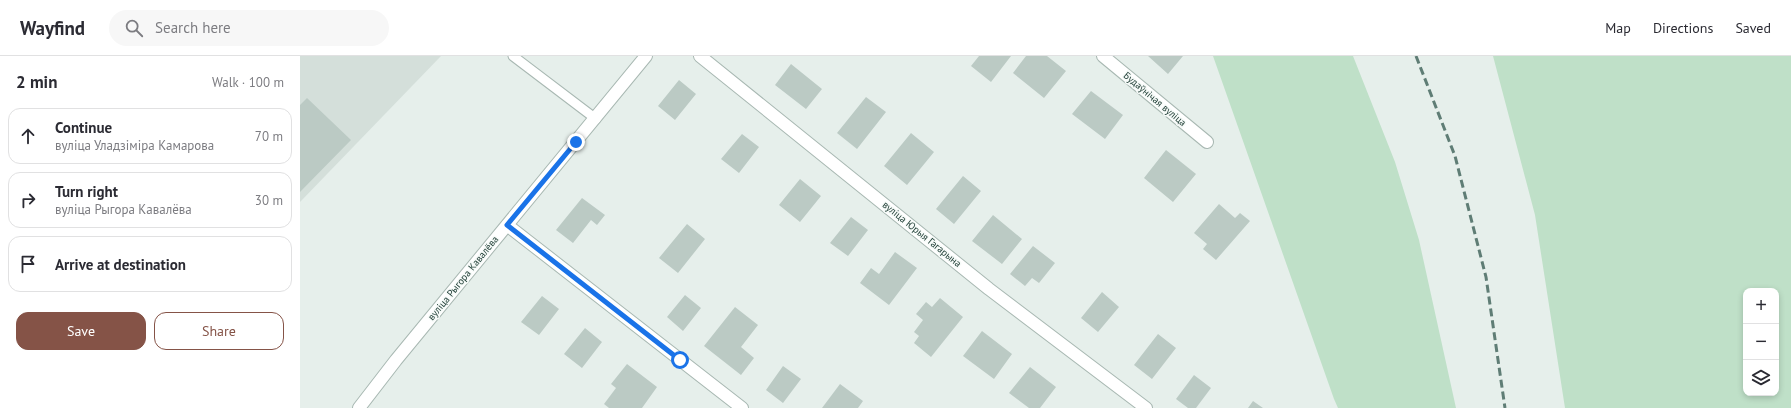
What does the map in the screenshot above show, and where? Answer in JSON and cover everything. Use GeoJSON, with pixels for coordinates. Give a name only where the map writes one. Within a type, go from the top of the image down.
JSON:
{"type":"FeatureCollection","features":[{"type":"Feature","properties":{"kind":"street","name":"вуліца Рыгора Кавалёва"},"geometry":{"type":"LineString","coordinates":[[359,408],[396,360],[596,119],[646,56]]}},
{"type":"Feature","properties":{"kind":"street","name":"вуліца Юрыя Гагарына"},"geometry":{"type":"LineString","coordinates":[[700,56],[989,289],[1146,408]]}},
{"type":"Feature","properties":{"kind":"street","name":"Будаўнічая вуліца"},"geometry":{"type":"LineString","coordinates":[[1103,56],[1207,142]]}},
{"type":"Feature","properties":{"kind":"street"},"geometry":{"type":"LineString","coordinates":[[507,225],[742,408]]}},
{"type":"Feature","properties":{"kind":"lane"},"geometry":{"type":"LineString","coordinates":[[513,56],[596,119]]}},
{"type":"Feature","properties":{"kind":"shaded area"},"geometry":{"type":"Polygon","coordinates":[[[300,56],[441,56],[300,202],[300,56]]]}},
{"type":"Feature","properties":{"kind":"green space"},"geometry":{"type":"Polygon","coordinates":[[[1213,56],[1353,56],[1395,162],[1419,240],[1456,408],[1338,408],[1213,56]]]}},
{"type":"Feature","properties":{"kind":"green space"},"geometry":{"type":"Polygon","coordinates":[[[1493,56],[1791,56],[1791,408],[1565,408],[1535,215],[1493,56]]]}},
{"type":"Feature","properties":{"kind":"building"},"geometry":{"type":"Polygon","coordinates":[[[979,56],[1011,56],[991,82],[971,66],[979,56]]]}},
{"type":"Feature","properties":{"kind":"building"},"geometry":{"type":"Polygon","coordinates":[[[1026,56],[1047,56],[1066,71],[1044,98],[1013,73],[1026,56]]]}},
{"type":"Feature","properties":{"kind":"building"},"geometry":{"type":"Polygon","coordinates":[[[1148,56],[1183,56],[1168,74],[1148,56]]]}},
{"type":"Feature","properties":{"kind":"building"},"geometry":{"type":"Polygon","coordinates":[[[791,64],[822,89],[806,109],[775,85],[791,64]]]}},
{"type":"Feature","properties":{"kind":"building"},"geometry":{"type":"Polygon","coordinates":[[[679,80],[696,94],[675,120],[658,106],[679,80]]]}},
{"type":"Feature","properties":{"kind":"building"},"geometry":{"type":"Polygon","coordinates":[[[1091,91],[1123,115],[1105,139],[1072,114],[1091,91]]]}},
{"type":"Feature","properties":{"kind":"building"},"geometry":{"type":"Polygon","coordinates":[[[866,97],[886,112],[857,149],[837,133],[866,97]]]}},
{"type":"Feature","properties":{"kind":"building"},"geometry":{"type":"Polygon","coordinates":[[[307,98],[351,140],[300,192],[300,105],[307,98]]]}},
{"type":"Feature","properties":{"kind":"building"},"geometry":{"type":"Polygon","coordinates":[[[911,133],[934,152],[907,185],[884,166],[911,133]]]}},
{"type":"Feature","properties":{"kind":"building"},"geometry":{"type":"Polygon","coordinates":[[[742,134],[759,147],[739,173],[721,159],[742,134]]]}},
{"type":"Feature","properties":{"kind":"building"},"geometry":{"type":"Polygon","coordinates":[[[1166,150],[1196,174],[1173,202],[1144,178],[1166,150]]]}},
{"type":"Feature","properties":{"kind":"building"},"geometry":{"type":"Polygon","coordinates":[[[963,176],[981,191],[954,224],[936,209],[963,176]]]}},
{"type":"Feature","properties":{"kind":"building"},"geometry":{"type":"Polygon","coordinates":[[[800,179],[821,196],[800,222],[779,205],[800,179]]]}},
{"type":"Feature","properties":{"kind":"building"},"geometry":{"type":"Polygon","coordinates":[[[582,198],[605,215],[597,225],[591,220],[573,243],[556,230],[582,198]]]}},
{"type":"Feature","properties":{"kind":"building"},"geometry":{"type":"Polygon","coordinates":[[[1219,204],[1235,218],[1240,213],[1250,221],[1216,260],[1203,249],[1207,244],[1194,233],[1219,204]]]}},
{"type":"Feature","properties":{"kind":"building"},"geometry":{"type":"Polygon","coordinates":[[[993,215],[1022,239],[1002,264],[972,241],[993,215]]]}},
{"type":"Feature","properties":{"kind":"building"},"geometry":{"type":"Polygon","coordinates":[[[851,217],[868,230],[848,256],[830,243],[851,217]]]}},
{"type":"Feature","properties":{"kind":"building"},"geometry":{"type":"Polygon","coordinates":[[[687,224],[705,239],[678,273],[659,258],[687,224]]]}},
{"type":"Feature","properties":{"kind":"building"},"geometry":{"type":"Polygon","coordinates":[[[1033,246],[1055,263],[1039,283],[1032,278],[1025,286],[1010,274],[1033,246]]]}},
{"type":"Feature","properties":{"kind":"building"},"geometry":{"type":"Polygon","coordinates":[[[895,252],[917,268],[889,305],[860,283],[871,268],[879,274],[895,252]]]}},
{"type":"Feature","properties":{"kind":"building"},"geometry":{"type":"Polygon","coordinates":[[[1102,292],[1119,307],[1098,332],[1081,318],[1102,292]]]}},
{"type":"Feature","properties":{"kind":"building"},"geometry":{"type":"Polygon","coordinates":[[[685,295],[701,308],[683,331],[667,317],[685,295]]]}},
{"type":"Feature","properties":{"kind":"building"},"geometry":{"type":"Polygon","coordinates":[[[542,296],[559,309],[539,335],[521,322],[542,296]]]}},
{"type":"Feature","properties":{"kind":"building"},"geometry":{"type":"Polygon","coordinates":[[[940,298],[963,317],[931,357],[914,343],[919,336],[914,332],[923,320],[916,314],[926,302],[932,307],[940,298]]]}},
{"type":"Feature","properties":{"kind":"building"},"geometry":{"type":"Polygon","coordinates":[[[735,307],[758,325],[741,347],[754,358],[741,375],[704,346],[735,307]]]}},
{"type":"Feature","properties":{"kind":"building"},"geometry":{"type":"Polygon","coordinates":[[[585,328],[602,342],[582,368],[564,354],[585,328]]]}},
{"type":"Feature","properties":{"kind":"building"},"geometry":{"type":"Polygon","coordinates":[[[982,331],[1012,354],[994,379],[963,356],[982,331]]]}},
{"type":"Feature","properties":{"kind":"building"},"geometry":{"type":"Polygon","coordinates":[[[1158,334],[1176,348],[1152,379],[1134,365],[1158,334]]]}},
{"type":"Feature","properties":{"kind":"building"},"geometry":{"type":"Polygon","coordinates":[[[627,364],[657,387],[642,408],[609,408],[604,404],[616,388],[611,384],[627,364]]]}},
{"type":"Feature","properties":{"kind":"building"},"geometry":{"type":"Polygon","coordinates":[[[783,366],[801,379],[783,403],[766,390],[783,366]]]}},
{"type":"Feature","properties":{"kind":"building"},"geometry":{"type":"Polygon","coordinates":[[[1030,367],[1056,387],[1040,408],[1029,408],[1009,393],[1030,367]]]}},
{"type":"Feature","properties":{"kind":"building"},"geometry":{"type":"Polygon","coordinates":[[[1194,375],[1211,388],[1196,408],[1188,408],[1176,399],[1194,375]]]}},
{"type":"Feature","properties":{"kind":"building"},"geometry":{"type":"Polygon","coordinates":[[[840,384],[863,401],[858,408],[822,408],[840,384]]]}},
{"type":"Feature","properties":{"kind":"building"},"geometry":{"type":"Polygon","coordinates":[[[1253,401],[1263,408],[1248,408],[1253,401]]]}},
{"type":"Feature","properties":{"kind":"railway"},"geometry":{"type":"LineString","coordinates":[[1416,56],[1455,156],[1486,277],[1505,408]]}},
{"type":"Feature","properties":{"kind":"route"},"geometry":{"type":"LineString","coordinates":[[576,142],[507,225],[680,360]]}}]}
